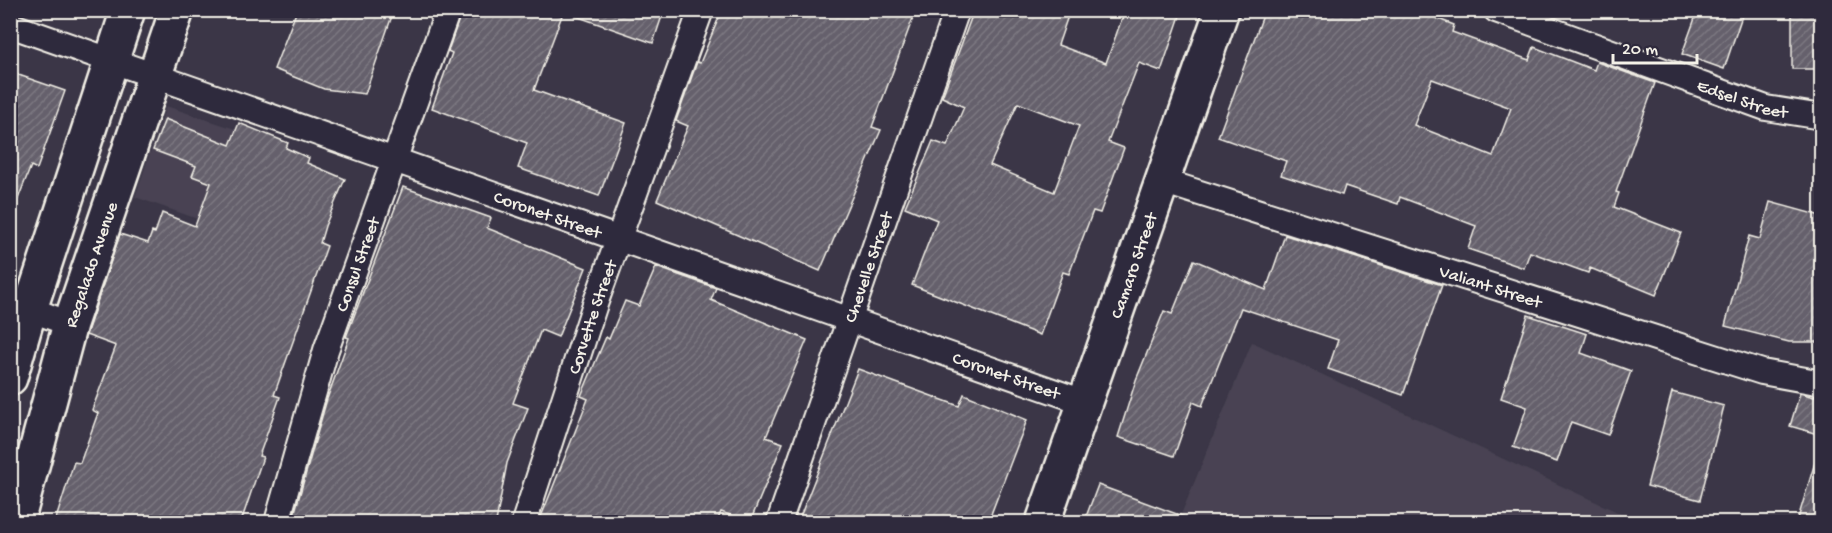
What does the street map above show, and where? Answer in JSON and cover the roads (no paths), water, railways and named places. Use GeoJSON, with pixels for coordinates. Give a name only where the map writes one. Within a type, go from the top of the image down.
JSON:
{"type":"FeatureCollection","features":[{"type":"Feature","properties":{"kind":"main road"},"geometry":{"type":"LineString","coordinates":[[10,378],[20,306],[128,10]]}},
{"type":"Feature","properties":{"kind":"main road","name":"Regalado Avenue"},"geometry":{"type":"LineString","coordinates":[[17,522],[70,324],[177,10]]}},
{"type":"Feature","properties":{"kind":"main road","name":"Camaro Street"},"geometry":{"type":"LineString","coordinates":[[1043,522],[1222,10]]}},
{"type":"Feature","properties":{"kind":"street","name":"Consul Street"},"geometry":{"type":"LineString","coordinates":[[277,522],[326,350],[396,161],[448,10]]}},
{"type":"Feature","properties":{"kind":"street","name":"Corvette Street"},"geometry":{"type":"LineString","coordinates":[[524,522],[619,239],[701,10]]}},
{"type":"Feature","properties":{"kind":"street","name":"Chevelle Street"},"geometry":{"type":"LineString","coordinates":[[779,522],[957,10]]}},
{"type":"Feature","properties":{"kind":"street","name":"Edsel Street"},"geometry":{"type":"LineString","coordinates":[[1496,10],[1766,108],[1821,117]]}},
{"type":"Feature","properties":{"kind":"street","name":"Coronet Street"},"geometry":{"type":"LineString","coordinates":[[10,25],[1084,402]]}},
{"type":"Feature","properties":{"kind":"street","name":"Valiant Street"},"geometry":{"type":"LineString","coordinates":[[1162,181],[1762,372],[1821,382]]}},
{"type":"Feature","properties":{"kind":"street"},"geometry":{"type":"LineString","coordinates":[[20,306],[70,324]]}}]}
